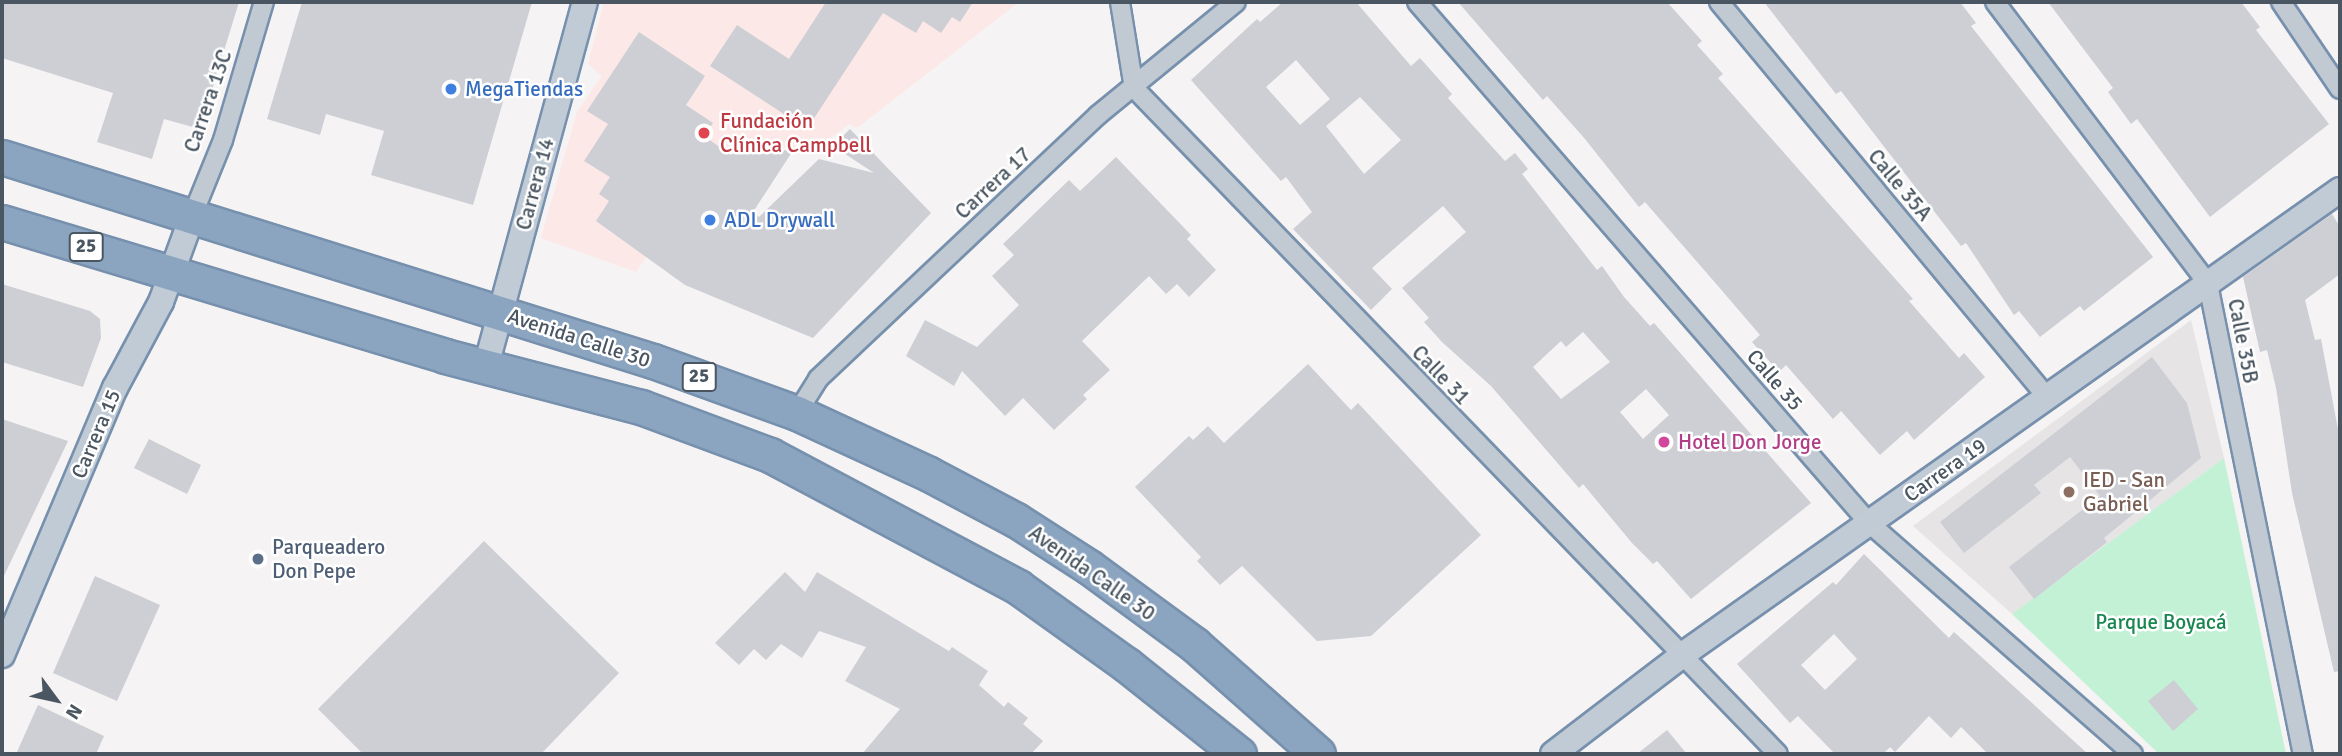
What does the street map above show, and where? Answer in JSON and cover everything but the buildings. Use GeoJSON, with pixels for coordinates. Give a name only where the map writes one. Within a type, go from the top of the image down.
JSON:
{"type":"FeatureCollection","features":[{"type":"Feature","properties":{"kind":"highway","name":"Avenida Calle 30"},"geometry":{"type":"LineString","coordinates":[[2,157],[193,214],[502,313],[797,413],[929,474],[1016,520],[1089,567],[1195,645],[1318,754]]}},
{"type":"Feature","properties":{"kind":"highway","name":"25"},"geometry":{"type":"LineString","coordinates":[[2,222],[486,366],[640,407],[770,455],[897,519],[1018,587],[1127,664],[1239,754]]}},
{"type":"Feature","properties":{"kind":"street","name":"Carrera 13C"},"geometry":{"type":"LineString","coordinates":[[193,214],[223,140],[264,2]]}},
{"type":"Feature","properties":{"kind":"street","name":"Carrera 14"},"geometry":{"type":"LineString","coordinates":[[486,366],[585,2]]}},
{"type":"Feature","properties":{"kind":"street"},"geometry":{"type":"LineString","coordinates":[[1120,2],[1134,88]]}},
{"type":"Feature","properties":{"kind":"street","name":"Carrera 17"},"geometry":{"type":"LineString","coordinates":[[797,413],[818,379],[1098,115],[1236,2]]}},
{"type":"Feature","properties":{"kind":"street","name":"Calle 35"},"geometry":{"type":"LineString","coordinates":[[1417,2],[1869,523],[2133,754]]}},
{"type":"Feature","properties":{"kind":"street","name":"Calle 35A"},"geometry":{"type":"LineString","coordinates":[[1718,2],[2047,397]]}},
{"type":"Feature","properties":{"kind":"street","name":"Calle 35B"},"geometry":{"type":"LineString","coordinates":[[1995,2],[2208,284],[2303,754]]}},
{"type":"Feature","properties":{"kind":"street"},"geometry":{"type":"LineString","coordinates":[[2281,2],[2340,89]]}},
{"type":"Feature","properties":{"kind":"street","name":"Calle 31"},"geometry":{"type":"LineString","coordinates":[[1134,88],[1591,565],[1685,653],[1777,754]]}},
{"type":"Feature","properties":{"kind":"street","name":"Carrera 19"},"geometry":{"type":"LineString","coordinates":[[1553,754],[1685,653],[2340,190]]}},
{"type":"Feature","properties":{"kind":"street","name":"Carrera 15"},"geometry":{"type":"LineString","coordinates":[[2,655],[116,388],[161,302],[193,214]]}},
{"type":"Feature","properties":{"kind":"shaded area","name":"Fundación Clínica Campbell"},"geometry":{"type":"Polygon","coordinates":[[[604,2],[1019,2],[857,128],[849,124],[811,153],[747,139],[703,173],[636,272],[541,238],[577,112],[602,76],[588,64],[604,2]]]}},
{"type":"Feature","properties":{"kind":"shaded area","name":"IED - San Gabriel"},"geometry":{"type":"Polygon","coordinates":[[[2191,320],[2224,458],[2012,614],[1913,526],[2191,320]]]}},
{"type":"Feature","properties":{"kind":"green space","name":"Parque Boyacá"},"geometry":{"type":"Polygon","coordinates":[[[2224,458],[2286,754],[2159,754],[2012,614],[2224,458]]]}},
{"type":"Feature","properties":{"kind":"place","name":"MegaTiendas"},"geometry":{"type":"Point","coordinates":[451,89]}},
{"type":"Feature","properties":{"kind":"place","name":"Fundación Clínica Campbell"},"geometry":{"type":"Point","coordinates":[704,133]}},
{"type":"Feature","properties":{"kind":"place","name":"ADL Drywall"},"geometry":{"type":"Point","coordinates":[710,220]}},
{"type":"Feature","properties":{"kind":"place","name":"Hotel Don Jorge"},"geometry":{"type":"Point","coordinates":[1664,442]}},
{"type":"Feature","properties":{"kind":"place","name":"IED - San Gabriel"},"geometry":{"type":"Point","coordinates":[2069,492]}},
{"type":"Feature","properties":{"kind":"place","name":"Parqueadero Don Pepe"},"geometry":{"type":"Point","coordinates":[258,559]}}]}
